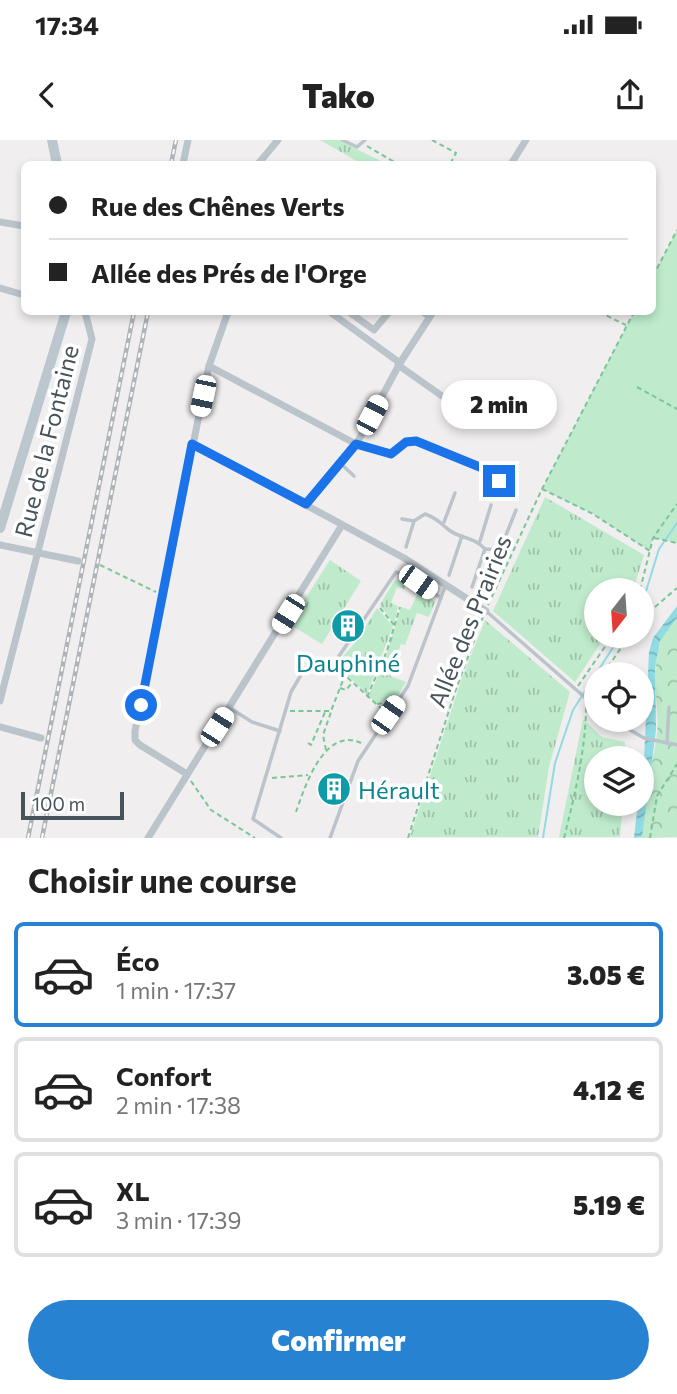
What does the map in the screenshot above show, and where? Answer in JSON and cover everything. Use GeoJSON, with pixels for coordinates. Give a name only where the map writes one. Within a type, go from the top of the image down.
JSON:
{"type":"FeatureCollection","features":[{"type":"Feature","properties":{"kind":"street"},"geometry":{"type":"LineString","coordinates":[[52,140],[56,161]]}},
{"type":"Feature","properties":{"kind":"street"},"geometry":{"type":"LineString","coordinates":[[184,161],[188,140]]}},
{"type":"Feature","properties":{"kind":"street"},"geometry":{"type":"LineString","coordinates":[[260,161],[278,140]]}},
{"type":"Feature","properties":{"kind":"street"},"geometry":{"type":"LineString","coordinates":[[513,161],[526,140]]}},
{"type":"Feature","properties":{"kind":"street"},"geometry":{"type":"LineString","coordinates":[[0,222],[21,226]]}},
{"type":"Feature","properties":{"kind":"street"},"geometry":{"type":"LineString","coordinates":[[0,288],[21,294]]}},
{"type":"Feature","properties":{"kind":"street"},"geometry":{"type":"LineString","coordinates":[[0,528],[5,496],[65,315]]}},
{"type":"Feature","properties":{"kind":"street","name":"Rue de la Fontaine"},"geometry":{"type":"LineString","coordinates":[[0,701],[92,339],[87,315]]}},
{"type":"Feature","properties":{"kind":"street"},"geometry":{"type":"LineString","coordinates":[[187,775],[135,740],[192,444],[209,366],[227,315]]}},
{"type":"Feature","properties":{"kind":"street"},"geometry":{"type":"LineString","coordinates":[[334,315],[452,404],[485,402],[513,408],[533,418]]}},
{"type":"Feature","properties":{"kind":"street"},"geometry":{"type":"LineString","coordinates":[[353,315],[374,330],[386,315]]}},
{"type":"Feature","properties":{"kind":"street"},"geometry":{"type":"LineString","coordinates":[[306,504],[356,444],[399,364],[431,315]]}},
{"type":"Feature","properties":{"kind":"street"},"geometry":{"type":"LineString","coordinates":[[209,366],[356,444],[391,454],[406,442],[416,441],[492,472],[499,481]]}},
{"type":"Feature","properties":{"kind":"street"},"geometry":{"type":"LineString","coordinates":[[192,444],[404,558],[486,611]]}},
{"type":"Feature","properties":{"kind":"street"},"geometry":{"type":"LineString","coordinates":[[152,836],[342,525]]}},
{"type":"Feature","properties":{"kind":"street"},"geometry":{"type":"LineString","coordinates":[[0,545],[78,561]]}},
{"type":"Feature","properties":{"kind":"street"},"geometry":{"type":"LineString","coordinates":[[0,727],[40,738]]}},
{"type":"Feature","properties":{"kind":"lane"},"geometry":{"type":"LineString","coordinates":[[342,140],[357,147],[363,141]]}},
{"type":"Feature","properties":{"kind":"lane"},"geometry":{"type":"LineString","coordinates":[[340,463],[354,476]]}},
{"type":"Feature","properties":{"kind":"lane"},"geometry":{"type":"LineString","coordinates":[[444,522],[455,493]]}},
{"type":"Feature","properties":{"kind":"lane"},"geometry":{"type":"LineString","coordinates":[[480,541],[491,505]]}},
{"type":"Feature","properties":{"kind":"lane"},"geometry":{"type":"LineString","coordinates":[[485,549],[502,548],[516,510]]}},
{"type":"Feature","properties":{"kind":"lane"},"geometry":{"type":"LineString","coordinates":[[406,547],[414,521],[425,514],[444,522],[451,531],[480,541],[485,549]]}},
{"type":"Feature","properties":{"kind":"lane"},"geometry":{"type":"LineString","coordinates":[[402,519],[414,521]]}},
{"type":"Feature","properties":{"kind":"lane"},"geometry":{"type":"LineString","coordinates":[[449,575],[463,536]]}},
{"type":"Feature","properties":{"kind":"lane"},"geometry":{"type":"LineString","coordinates":[[472,587],[485,549]]}},
{"type":"Feature","properties":{"kind":"lane"},"geometry":{"type":"LineString","coordinates":[[281,838],[253,819],[291,692],[305,668],[333,663],[396,572],[418,582],[441,598]]}},
{"type":"Feature","properties":{"kind":"lane"},"geometry":{"type":"LineString","coordinates":[[330,838],[358,761],[408,686],[446,585]]}},
{"type":"Feature","properties":{"kind":"lane"},"geometry":{"type":"LineString","coordinates":[[486,611],[584,696]]}},
{"type":"Feature","properties":{"kind":"lane"},"geometry":{"type":"LineString","coordinates":[[667,743],[669,707]]}},
{"type":"Feature","properties":{"kind":"lane"},"geometry":{"type":"LineString","coordinates":[[230,708],[252,722],[280,731]]}},
{"type":"Feature","properties":{"kind":"lane"},"geometry":{"type":"LineString","coordinates":[[634,732],[644,738],[677,745]]}},
{"type":"Feature","properties":{"kind":"path"},"geometry":{"type":"LineString","coordinates":[[432,140],[456,153],[452,161]]}},
{"type":"Feature","properties":{"kind":"path"},"geometry":{"type":"LineString","coordinates":[[363,141],[393,161]]}},
{"type":"Feature","properties":{"kind":"path"},"geometry":{"type":"LineString","coordinates":[[656,270],[677,230]]}},
{"type":"Feature","properties":{"kind":"path"},"geometry":{"type":"LineString","coordinates":[[605,315],[626,325]]}},
{"type":"Feature","properties":{"kind":"path","name":"Allée des Prairies"},"geometry":{"type":"LineString","coordinates":[[408,838],[455,692],[486,611],[542,489],[632,315]]}},
{"type":"Feature","properties":{"kind":"path"},"geometry":{"type":"LineString","coordinates":[[637,387],[677,409]]}},
{"type":"Feature","properties":{"kind":"path"},"geometry":{"type":"LineString","coordinates":[[542,489],[593,514],[650,551]]}},
{"type":"Feature","properties":{"kind":"path"},"geometry":{"type":"LineString","coordinates":[[643,578],[653,538],[677,504]]}},
{"type":"Feature","properties":{"kind":"path"},"geometry":{"type":"LineString","coordinates":[[653,538],[677,543]]}},
{"type":"Feature","properties":{"kind":"path"},"geometry":{"type":"LineString","coordinates":[[100,565],[163,595]]}},
{"type":"Feature","properties":{"kind":"path"},"geometry":{"type":"LineString","coordinates":[[654,608],[677,588]]}},
{"type":"Feature","properties":{"kind":"path"},"geometry":{"type":"LineString","coordinates":[[377,603],[395,626]]}},
{"type":"Feature","properties":{"kind":"path"},"geometry":{"type":"LineString","coordinates":[[367,697],[400,607]]}},
{"type":"Feature","properties":{"kind":"path"},"geometry":{"type":"LineString","coordinates":[[577,691],[605,648]]}},
{"type":"Feature","properties":{"kind":"path"},"geometry":{"type":"LineString","coordinates":[[333,663],[388,715]]}},
{"type":"Feature","properties":{"kind":"path"},"geometry":{"type":"LineString","coordinates":[[326,752],[323,735],[345,676]]}},
{"type":"Feature","properties":{"kind":"path"},"geometry":{"type":"LineString","coordinates":[[340,688],[346,690],[352,683]]}},
{"type":"Feature","properties":{"kind":"path"},"geometry":{"type":"LineString","coordinates":[[376,704],[398,701]]}},
{"type":"Feature","properties":{"kind":"path"},"geometry":{"type":"LineString","coordinates":[[286,711],[331,711]]}},
{"type":"Feature","properties":{"kind":"path"},"geometry":{"type":"LineString","coordinates":[[307,743],[311,745],[326,711]]}},
{"type":"Feature","properties":{"kind":"path"},"geometry":{"type":"LineString","coordinates":[[564,838],[578,765],[585,749],[585,732]]}},
{"type":"Feature","properties":{"kind":"path"},"geometry":{"type":"LineString","coordinates":[[296,812],[309,775],[326,752],[345,740],[354,739],[367,746]]}},
{"type":"Feature","properties":{"kind":"path"},"geometry":{"type":"LineString","coordinates":[[650,838],[657,796],[677,764]]}},
{"type":"Feature","properties":{"kind":"path"},"geometry":{"type":"LineString","coordinates":[[187,775],[211,810],[255,838]]}},
{"type":"Feature","properties":{"kind":"path"},"geometry":{"type":"LineString","coordinates":[[267,779],[309,775]]}},
{"type":"Feature","properties":{"kind":"green space"},"geometry":{"type":"Polygon","coordinates":[[[320,140],[338,140],[381,161],[357,161],[320,140]]]}},
{"type":"Feature","properties":{"kind":"green space"},"geometry":{"type":"Polygon","coordinates":[[[677,230],[677,543],[653,538],[650,551],[593,514],[542,489],[632,315],[656,315],[656,270],[677,230]]]}},
{"type":"Feature","properties":{"kind":"green space"},"geometry":{"type":"Polygon","coordinates":[[[545,497],[644,555],[637,578],[584,578],[584,648],[597,648],[588,662],[584,662],[584,668],[575,682],[493,611],[545,497]]]}},
{"type":"Feature","properties":{"kind":"green space"},"geometry":{"type":"Polygon","coordinates":[[[330,560],[361,581],[322,644],[289,624],[330,560]]]}},
{"type":"Feature","properties":{"kind":"green space"},"geometry":{"type":"Polygon","coordinates":[[[394,581],[407,582],[404,589],[397,587],[391,603],[398,606],[394,624],[380,605],[394,581]]]}},
{"type":"Feature","properties":{"kind":"green space"},"geometry":{"type":"Polygon","coordinates":[[[420,588],[435,602],[429,617],[417,613],[405,645],[401,644],[390,676],[406,682],[396,699],[376,703],[369,696],[385,660],[401,607],[410,610],[420,588]]]}},
{"type":"Feature","properties":{"kind":"green space"},"geometry":{"type":"Polygon","coordinates":[[[377,608],[393,626],[367,694],[336,664],[356,642],[377,608]]]}},
{"type":"Feature","properties":{"kind":"green space"},"geometry":{"type":"Polygon","coordinates":[[[677,617],[677,837],[642,838],[643,816],[654,816],[656,660],[666,630],[677,617]]]}},
{"type":"Feature","properties":{"kind":"green space"},"geometry":{"type":"Polygon","coordinates":[[[485,620],[570,692],[549,767],[538,837],[410,837],[462,678],[485,620]]]}},
{"type":"Feature","properties":{"kind":"green space"},"geometry":{"type":"Polygon","coordinates":[[[583,719],[584,732],[597,732],[602,737],[625,742],[626,746],[584,746],[584,816],[622,816],[620,837],[559,837],[583,719]]]}},
{"type":"Feature","properties":{"kind":"water"},"geometry":{"type":"Polygon","coordinates":[[[677,606],[677,617],[660,641],[655,666],[654,746],[645,746],[645,732],[654,732],[654,662],[649,662],[650,648],[654,648],[654,637],[677,606]]]}},
{"type":"Feature","properties":{"kind":"water"},"geometry":{"type":"Polygon","coordinates":[[[637,816],[645,816],[642,837],[634,838],[637,816]]]}},
{"type":"Feature","properties":{"kind":"waterway"},"geometry":{"type":"LineString","coordinates":[[650,578],[659,549],[677,523]]}},
{"type":"Feature","properties":{"kind":"waterway"},"geometry":{"type":"LineString","coordinates":[[543,838],[555,763],[573,710],[613,648]]}},
{"type":"Feature","properties":{"kind":"railway"},"geometry":{"type":"LineString","coordinates":[[172,161],[176,140]]}},
{"type":"Feature","properties":{"kind":"railway"},"geometry":{"type":"LineString","coordinates":[[28,838],[133,315]]}},
{"type":"Feature","properties":{"kind":"railway"},"geometry":{"type":"LineString","coordinates":[[42,838],[147,315]]}},
{"type":"Feature","properties":{"kind":"place","name":"Dauphiné"},"geometry":{"type":"Point","coordinates":[348,626]}},
{"type":"Feature","properties":{"kind":"place","name":"Hérault"},"geometry":{"type":"Point","coordinates":[334,789]}},
{"type":"Feature","properties":{"kind":"route"},"geometry":{"type":"LineString","coordinates":[[141,705],[192,444],[306,504],[356,444],[391,454],[406,442],[416,441],[492,472],[499,481]]}}]}
